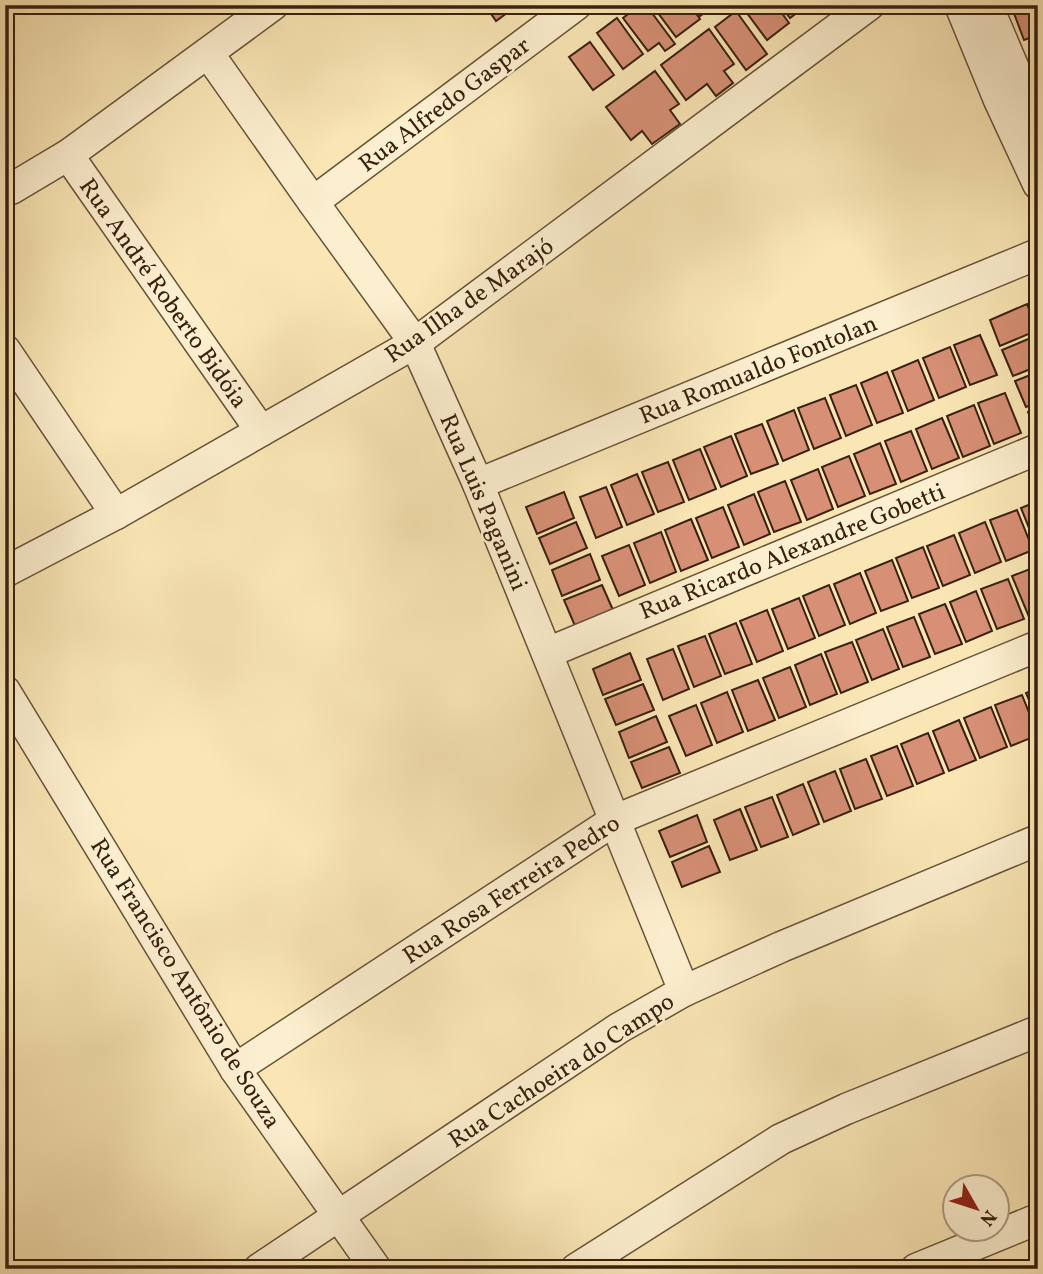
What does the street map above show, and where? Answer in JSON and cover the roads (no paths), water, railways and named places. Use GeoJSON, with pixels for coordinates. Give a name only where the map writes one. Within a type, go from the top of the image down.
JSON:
{"type":"FeatureCollection","features":[{"type":"Feature","properties":{"kind":"street"},"geometry":{"type":"LineString","coordinates":[[5,189],[11,189],[68,155],[273,5]]}},
{"type":"Feature","properties":{"kind":"street","name":"Rua Alfredo Gaspar"},"geometry":{"type":"LineString","coordinates":[[313,202],[576,5]]}},
{"type":"Feature","properties":{"kind":"street","name":"Rua Ilha de Marajó"},"geometry":{"type":"LineString","coordinates":[[5,572],[116,514],[415,343],[869,5]]}},
{"type":"Feature","properties":{"kind":"street"},"geometry":{"type":"LineString","coordinates":[[961,5],[1020,91],[1038,125]]}},
{"type":"Feature","properties":{"kind":"street"},"geometry":{"type":"LineString","coordinates":[[987,5],[1020,91],[1038,184]]}},
{"type":"Feature","properties":{"kind":"street","name":"Rua Luis Paganini"},"geometry":{"type":"LineString","coordinates":[[208,54],[415,343],[478,484],[684,991]]}},
{"type":"Feature","properties":{"kind":"street","name":"Rua André Roberto Bidóia"},"geometry":{"type":"LineString","coordinates":[[68,155],[261,431]]}},
{"type":"Feature","properties":{"kind":"street","name":"Rua Romualdo Fontolan"},"geometry":{"type":"LineString","coordinates":[[478,484],[1038,254]]}},
{"type":"Feature","properties":{"kind":"street"},"geometry":{"type":"LineString","coordinates":[[5,350],[116,514]]}},
{"type":"Feature","properties":{"kind":"street","name":"Rua Ricardo Alexandre Gobetti"},"geometry":{"type":"LineString","coordinates":[[547,653],[1038,449]]}},
{"type":"Feature","properties":{"kind":"street","name":"Rua Rosa Ferreira Pedro"},"geometry":{"type":"LineString","coordinates":[[235,1069],[615,820],[1038,646]]}},
{"type":"Feature","properties":{"kind":"street","name":"Rua Francisco Antônio de Souza"},"geometry":{"type":"LineString","coordinates":[[5,691],[235,1069],[376,1269]]}},
{"type":"Feature","properties":{"kind":"street","name":"Rua Cachoeira do Campo"},"geometry":{"type":"LineString","coordinates":[[259,1269],[619,1028],[684,991],[781,947],[1038,840]]}},
{"type":"Feature","properties":{"kind":"street"},"geometry":{"type":"LineString","coordinates":[[576,1269],[781,1139],[846,1109],[1038,1031]]}},
{"type":"Feature","properties":{"kind":"street"},"geometry":{"type":"LineString","coordinates":[[916,1269],[1038,1219]]}}]}
